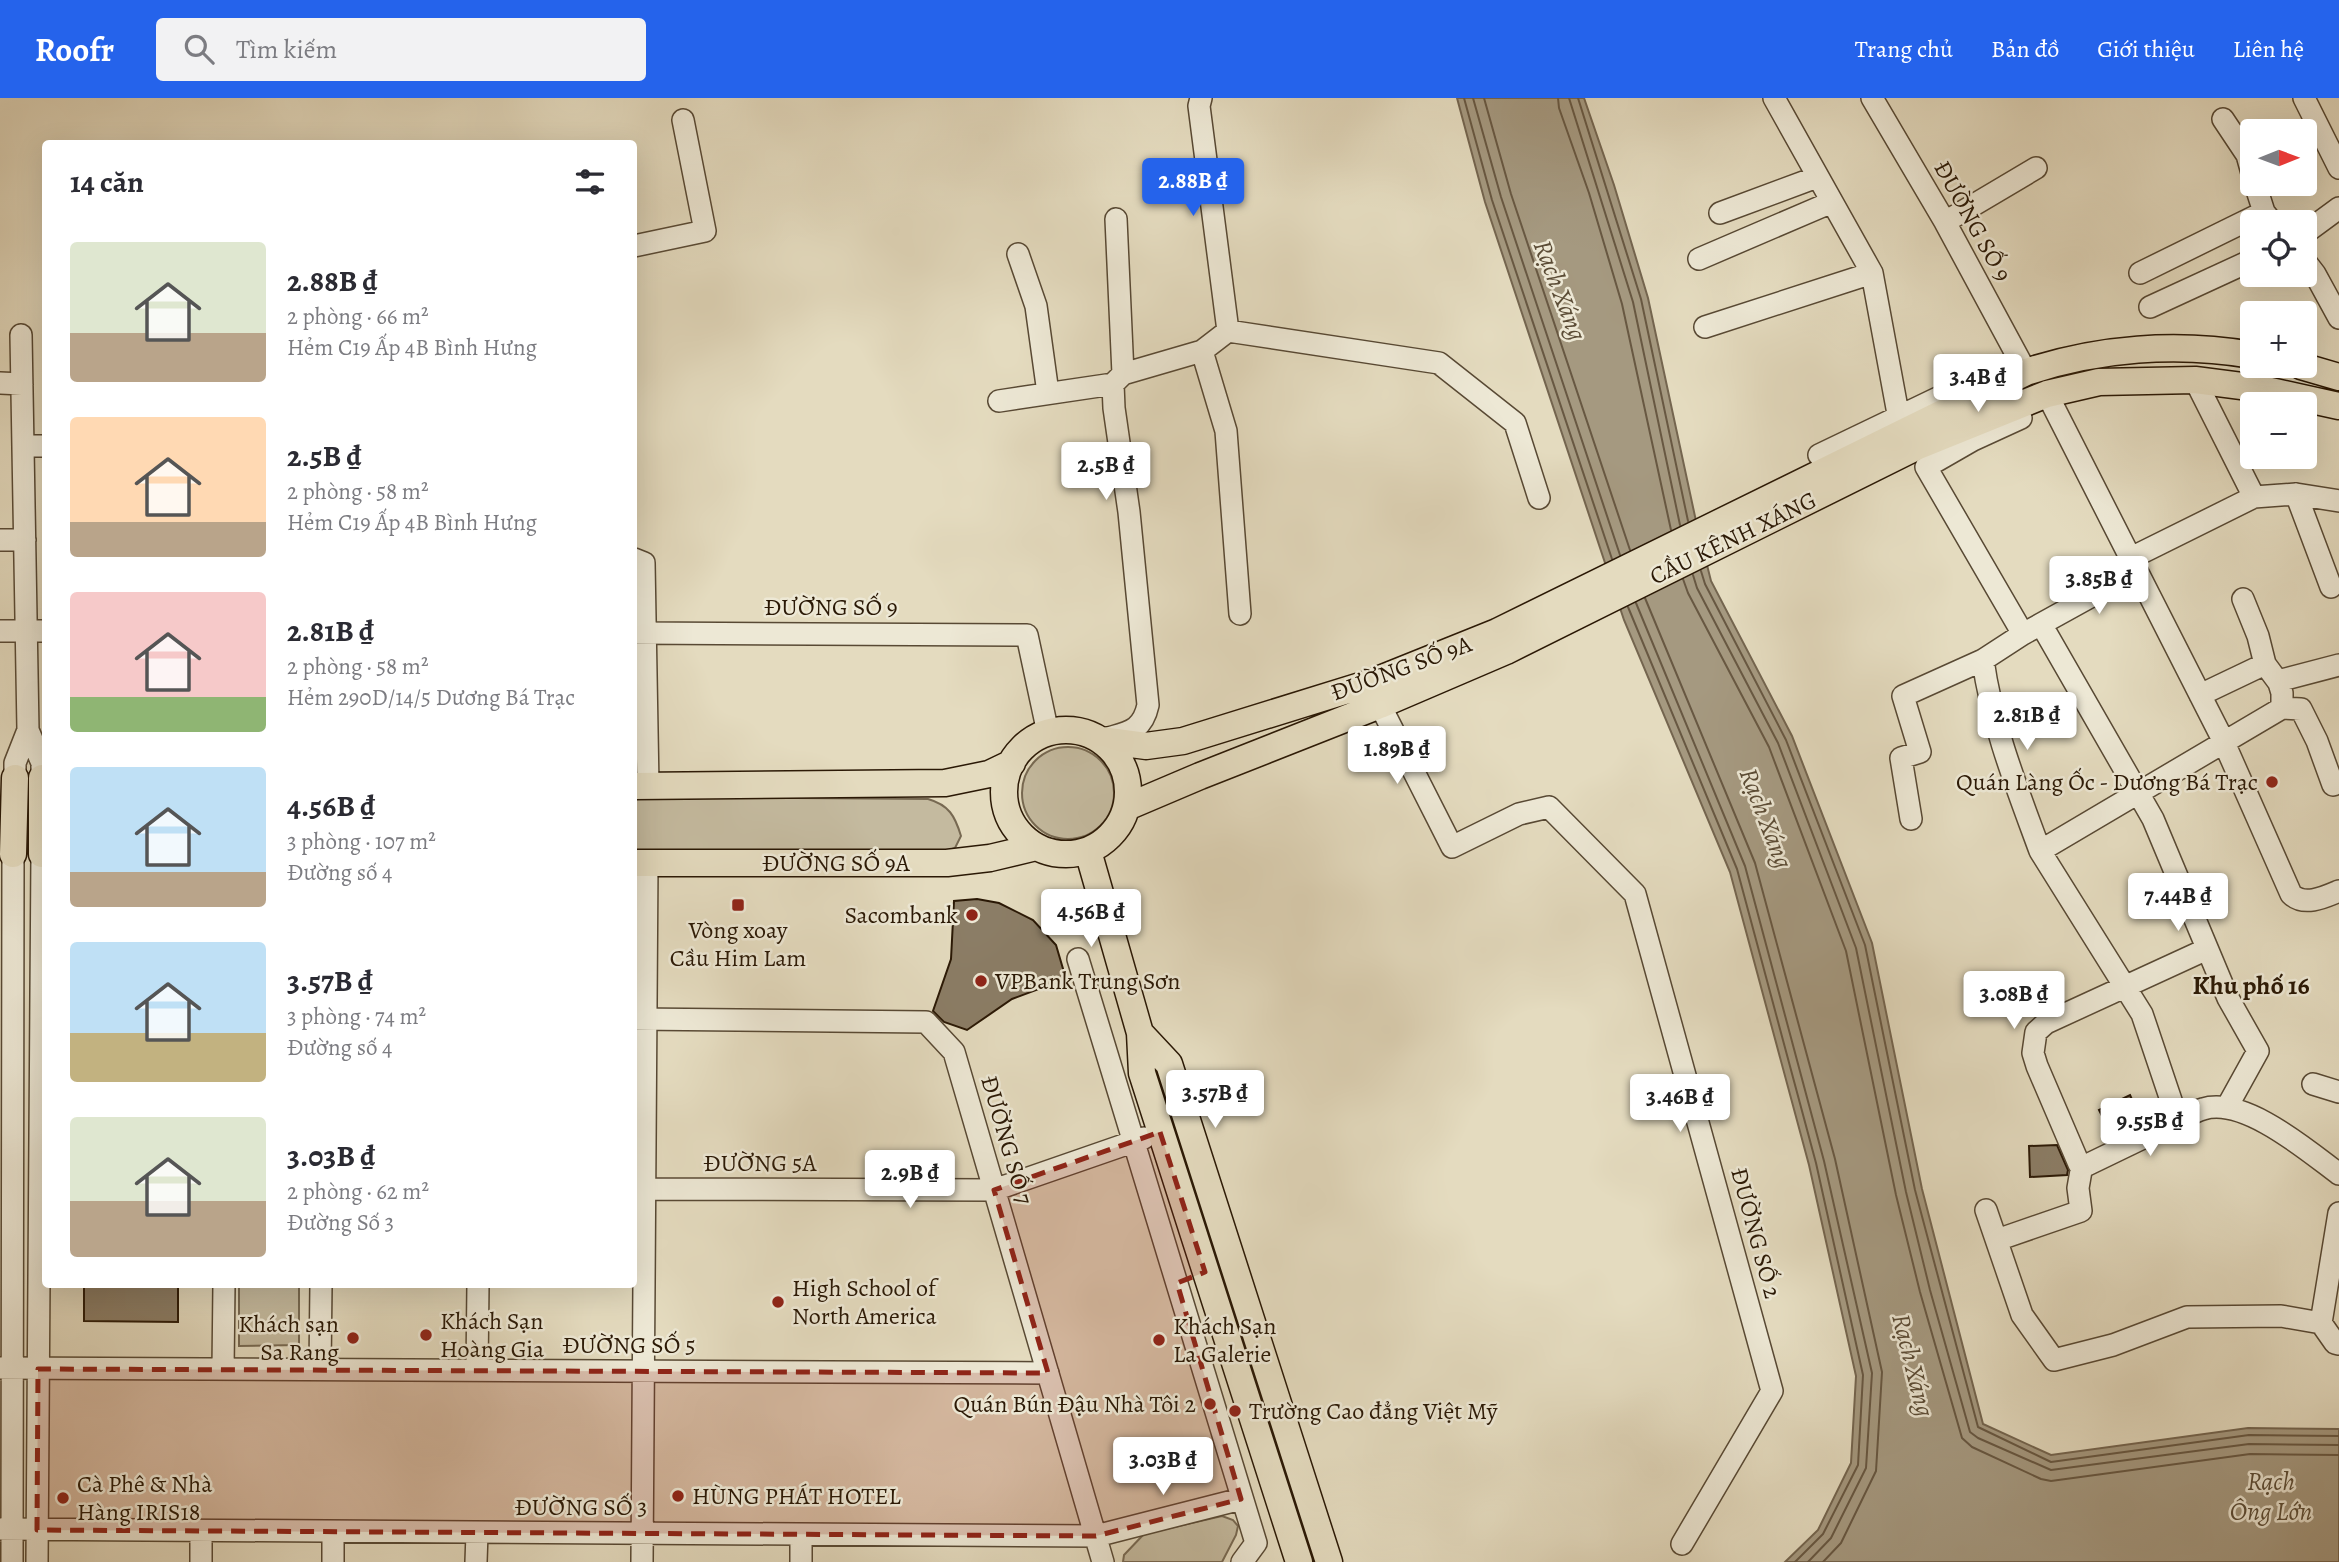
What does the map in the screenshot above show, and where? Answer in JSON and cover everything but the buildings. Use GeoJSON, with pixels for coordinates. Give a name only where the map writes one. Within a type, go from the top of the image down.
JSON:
{"type":"FeatureCollection","features":[{"type":"Feature","properties":{"kind":"main road"},"geometry":{"type":"LineString","coordinates":[[1957,418],[2023,365],[2134,350],[2240,354]]}},
{"type":"Feature","properties":{"kind":"main road"},"geometry":{"type":"LineString","coordinates":[[2317,371],[2339,377]]}},
{"type":"Feature","properties":{"kind":"main road"},"geometry":{"type":"LineString","coordinates":[[1957,418],[2049,399],[2099,382],[2194,380],[2257,388],[2339,406]]}},
{"type":"Feature","properties":{"kind":"main road","name":"CẦU KÊNH XÁNG"},"geometry":{"type":"LineString","coordinates":[[1502,642],[1957,418]]}},
{"type":"Feature","properties":{"kind":"main road","name":"ĐƯỜNG SỐ 9A"},"geometry":{"type":"LineString","coordinates":[[1101,740],[1146,746],[1183,741],[1502,642]]}},
{"type":"Feature","properties":{"kind":"main road","name":"ĐƯỜNG SỐ 9A"},"geometry":{"type":"LineString","coordinates":[[1127,807],[1380,705],[1502,642]]}},
{"type":"Feature","properties":{"kind":"main road"},"geometry":{"type":"LineString","coordinates":[[1065,730],[1084,733],[1101,740],[1115,753],[1124,770],[1128,788],[1127,807],[1120,825],[1106,841],[1087,851],[1067,855],[1046,852],[1036,847],[1021,835],[1010,819],[1005,800],[1005,781],[1012,763],[1026,746],[1048,733],[1065,730]]}},
{"type":"Feature","properties":{"kind":"main road"},"geometry":{"type":"LineString","coordinates":[[641,786],[945,783],[989,774],[1012,763]]}},
{"type":"Feature","properties":{"kind":"main road"},"geometry":{"type":"LineString","coordinates":[[42,778],[8,778],[6,854],[42,854]]}},
{"type":"Feature","properties":{"kind":"main road","name":"ĐƯỜNG SỐ 9A"},"geometry":{"type":"LineString","coordinates":[[640,863],[947,863],[990,858],[1036,847]]}},
{"type":"Feature","properties":{"kind":"main road"},"geometry":{"type":"LineString","coordinates":[[1087,851],[1140,1033],[1142,1073],[1299,1562]]}},
{"type":"Feature","properties":{"kind":"main road"},"geometry":{"type":"LineString","coordinates":[[1140,1033],[1169,1064],[1329,1562]]}},
{"type":"Feature","properties":{"kind":"street"},"geometry":{"type":"LineString","coordinates":[[1201,98],[1199,106],[1228,331]]}},
{"type":"Feature","properties":{"kind":"street"},"geometry":{"type":"LineString","coordinates":[[1774,98],[1872,273],[1899,419]]}},
{"type":"Feature","properties":{"kind":"street","name":"ĐƯỜNG SỐ 9"},"geometry":{"type":"LineString","coordinates":[[1872,98],[1945,222],[2023,365]]}},
{"type":"Feature","properties":{"kind":"street"},"geometry":{"type":"LineString","coordinates":[[2304,98],[2339,168]]}},
{"type":"Feature","properties":{"kind":"street"},"geometry":{"type":"LineString","coordinates":[[2223,119],[2240,144]]}},
{"type":"Feature","properties":{"kind":"street"},"geometry":{"type":"LineString","coordinates":[[637,245],[705,231],[682,120]]}},
{"type":"Feature","properties":{"kind":"street"},"geometry":{"type":"LineString","coordinates":[[1945,222],[2035,168]]}},
{"type":"Feature","properties":{"kind":"street"},"geometry":{"type":"LineString","coordinates":[[1720,213],[1817,177]]}},
{"type":"Feature","properties":{"kind":"street"},"geometry":{"type":"LineString","coordinates":[[1699,259],[1832,202]]}},
{"type":"Feature","properties":{"kind":"street"},"geometry":{"type":"LineString","coordinates":[[2317,224],[2339,208]]}},
{"type":"Feature","properties":{"kind":"street"},"geometry":{"type":"LineString","coordinates":[[1101,740],[1133,729],[1144,720],[1148,705],[1129,512],[1114,408],[1118,379],[1116,219]]}},
{"type":"Feature","properties":{"kind":"street"},"geometry":{"type":"LineString","coordinates":[[2140,273],[2240,229]]}},
{"type":"Feature","properties":{"kind":"street"},"geometry":{"type":"LineString","coordinates":[[1018,254],[1036,306],[1048,393]]}},
{"type":"Feature","properties":{"kind":"street"},"geometry":{"type":"LineString","coordinates":[[2150,307],[2240,266]]}},
{"type":"Feature","properties":{"kind":"street"},"geometry":{"type":"LineString","coordinates":[[1705,327],[1872,273]]}},
{"type":"Feature","properties":{"kind":"street"},"geometry":{"type":"LineString","coordinates":[[2317,278],[2339,318]]}},
{"type":"Feature","properties":{"kind":"street"},"geometry":{"type":"LineString","coordinates":[[999,401],[1118,379],[1202,351],[1228,331],[1439,363],[1515,423],[1539,498]]}},
{"type":"Feature","properties":{"kind":"street"},"geometry":{"type":"LineString","coordinates":[[8,778],[27,730],[36,631],[25,540],[21,335]]}},
{"type":"Feature","properties":{"kind":"street"},"geometry":{"type":"LineString","coordinates":[[1202,351],[1226,431],[1240,614]]}},
{"type":"Feature","properties":{"kind":"street"},"geometry":{"type":"LineString","coordinates":[[1819,455],[2023,365]]}},
{"type":"Feature","properties":{"kind":"street"},"geometry":{"type":"LineString","coordinates":[[2194,380],[2254,498]]}},
{"type":"Feature","properties":{"kind":"street"},"geometry":{"type":"LineString","coordinates":[[0,383],[22,384]]}},
{"type":"Feature","properties":{"kind":"street"},"geometry":{"type":"LineString","coordinates":[[2227,1107],[2258,1051],[2228,998],[2153,819],[1926,467],[2049,399],[2223,742],[2291,894],[2296,899],[2311,901],[2339,891]]}},
{"type":"Feature","properties":{"kind":"street"},"geometry":{"type":"LineString","coordinates":[[24,446],[42,446]]}},
{"type":"Feature","properties":{"kind":"street"},"geometry":{"type":"LineString","coordinates":[[2295,494],[2331,587]]}},
{"type":"Feature","properties":{"kind":"street"},"geometry":{"type":"LineString","coordinates":[[1911,819],[1901,758],[1920,752],[1903,696],[1983,660],[2134,565],[2254,498],[2295,494],[2339,501]]}},
{"type":"Feature","properties":{"kind":"street"},"geometry":{"type":"LineString","coordinates":[[0,540],[25,540]]}},
{"type":"Feature","properties":{"kind":"street"},"geometry":{"type":"LineString","coordinates":[[637,560],[644,563],[640,633],[641,786]]}},
{"type":"Feature","properties":{"kind":"street"},"geometry":{"type":"LineString","coordinates":[[2243,599],[2258,636],[2265,664],[2278,681],[2282,693],[2282,708]]}},
{"type":"Feature","properties":{"kind":"street"},"geometry":{"type":"LineString","coordinates":[[0,631],[36,631]]}},
{"type":"Feature","properties":{"kind":"street","name":"ĐƯỜNG SỐ 9"},"geometry":{"type":"LineString","coordinates":[[640,633],[1027,635],[1048,733]]}},
{"type":"Feature","properties":{"kind":"street"},"geometry":{"type":"LineString","coordinates":[[1983,660],[1987,690],[2005,753],[2040,851],[2143,1014],[2178,1121]]}},
{"type":"Feature","properties":{"kind":"street"},"geometry":{"type":"LineString","coordinates":[[2200,695],[2265,664]]}},
{"type":"Feature","properties":{"kind":"street"},"geometry":{"type":"LineString","coordinates":[[2278,681],[2339,664]]}},
{"type":"Feature","properties":{"kind":"street","name":"ĐƯỜNG SỐ 2"},"geometry":{"type":"LineString","coordinates":[[1380,705],[1452,847],[1519,814],[1549,807],[1635,894],[1772,1391],[1682,1544]]}},
{"type":"Feature","properties":{"kind":"street"},"geometry":{"type":"LineString","coordinates":[[2040,851],[2282,708],[2301,709],[2317,741],[2333,785]]}},
{"type":"Feature","properties":{"kind":"street"},"geometry":{"type":"LineString","coordinates":[[27,730],[42,763]]}},
{"type":"Feature","properties":{"kind":"street"},"geometry":{"type":"LineString","coordinates":[[6,854],[6,1529],[12,1562]]}},
{"type":"Feature","properties":{"kind":"street"},"geometry":{"type":"LineString","coordinates":[[640,863],[644,1189],[642,1562]]}},
{"type":"Feature","properties":{"kind":"street"},"geometry":{"type":"LineString","coordinates":[[2082,1166],[2036,1066],[2033,1042],[2036,1032],[2046,1023],[2207,949]]}},
{"type":"Feature","properties":{"kind":"street"},"geometry":{"type":"LineString","coordinates":[[1078,959],[1256,1543],[1242,1562]]}},
{"type":"Feature","properties":{"kind":"street"},"geometry":{"type":"LineString","coordinates":[[7,1018],[42,1021]]}},
{"type":"Feature","properties":{"kind":"street","name":"ĐƯỜNG SỐ 7"},"geometry":{"type":"LineString","coordinates":[[640,1019],[926,1022],[954,1052],[1103,1562]]}},
{"type":"Feature","properties":{"kind":"street"},"geometry":{"type":"LineString","coordinates":[[37,1562],[42,1069]]}},
{"type":"Feature","properties":{"kind":"street"},"geometry":{"type":"LineString","coordinates":[[2313,1084],[2339,1092]]}},
{"type":"Feature","properties":{"kind":"street"},"geometry":{"type":"LineString","coordinates":[[2082,1166],[2204,1108],[2227,1107],[2276,1127],[2339,1174]]}},
{"type":"Feature","properties":{"kind":"street","name":"ĐƯỜNG 5A"},"geometry":{"type":"LineString","coordinates":[[644,1189],[994,1189],[1160,1132]]}},
{"type":"Feature","properties":{"kind":"street"},"geometry":{"type":"LineString","coordinates":[[1997,1240],[2081,1211],[2078,1188],[2082,1166]]}},
{"type":"Feature","properties":{"kind":"street"},"geometry":{"type":"LineString","coordinates":[[1986,1210],[2022,1315],[2054,1360],[2113,1345],[2187,1317],[2281,1316],[2321,1323],[2334,1343],[2339,1344]]}},
{"type":"Feature","properties":{"kind":"street"},"geometry":{"type":"LineString","coordinates":[[7,1212],[39,1213]]}},
{"type":"Feature","properties":{"kind":"street"},"geometry":{"type":"LineString","coordinates":[[2321,1323],[2332,1295],[2339,1213]]}},
{"type":"Feature","properties":{"kind":"street"},"geometry":{"type":"LineString","coordinates":[[1205,1272],[1177,1283],[1241,1499]]}},
{"type":"Feature","properties":{"kind":"street"},"geometry":{"type":"LineString","coordinates":[[223,1369],[224,1288]]}},
{"type":"Feature","properties":{"kind":"street"},"geometry":{"type":"LineString","coordinates":[[320,1369],[321,1288]]}},
{"type":"Feature","properties":{"kind":"street"},"geometry":{"type":"LineString","coordinates":[[477,1370],[478,1288]]}},
{"type":"Feature","properties":{"kind":"street","name":"ĐƯỜNG SỐ 5"},"geometry":{"type":"LineString","coordinates":[[6,1368],[1048,1373]]}},
{"type":"Feature","properties":{"kind":"street","name":"ĐƯỜNG SỐ 3"},"geometry":{"type":"LineString","coordinates":[[6,1529],[1096,1536],[1241,1499]]}},
{"type":"Feature","properties":{"kind":"street"},"geometry":{"type":"LineString","coordinates":[[201,1531],[201,1562]]}},
{"type":"Feature","properties":{"kind":"street"},"geometry":{"type":"LineString","coordinates":[[333,1532],[333,1562]]}},
{"type":"Feature","properties":{"kind":"street"},"geometry":{"type":"LineString","coordinates":[[476,1562],[477,1533]]}},
{"type":"Feature","properties":{"kind":"street"},"geometry":{"type":"LineString","coordinates":[[801,1535],[801,1562]]}},
{"type":"Feature","properties":{"kind":"highlighted area"},"geometry":{"type":"Polygon","coordinates":[[[1160,1132],[1205,1272],[1177,1283],[1241,1499],[1096,1536],[37,1530],[38,1369],[1048,1373],[994,1190],[1160,1132]]]}},
{"type":"Feature","properties":{"kind":"shaded area"},"geometry":{"type":"Polygon","coordinates":[[[1068,747],[1086,750],[1101,760],[1111,775],[1114,793],[1111,811],[1101,826],[1086,836],[1068,839],[1050,836],[1035,826],[1025,811],[1022,793],[1025,775],[1035,760],[1050,750],[1068,747]]]}},
{"type":"Feature","properties":{"kind":"shaded area"},"geometry":{"type":"Polygon","coordinates":[[[637,797],[928,799],[941,804],[950,812],[961,836],[955,848],[943,852],[637,851],[637,797]]]}},
{"type":"Feature","properties":{"kind":"shaded area"},"geometry":{"type":"Polygon","coordinates":[[[239,1288],[299,1288],[299,1345],[239,1346],[239,1288]]]}},
{"type":"Feature","properties":{"kind":"shaded area"},"geometry":{"type":"Polygon","coordinates":[[[1222,1516],[1233,1520],[1238,1526],[1222,1562],[1123,1562],[1124,1555],[1144,1534],[1222,1516]]]}},
{"type":"Feature","properties":{"kind":"water"},"geometry":{"type":"Polygon","coordinates":[[[1457,98],[1584,98],[1648,298],[1711,581],[1792,736],[1872,943],[1922,1189],[1983,1424],[2051,1455],[2248,1428],[2339,1429],[2339,1562],[1785,1562],[1818,1530],[1851,1463],[1856,1376],[1809,1165],[1730,872],[1624,620],[1485,202],[1457,98]]]}},
{"type":"Feature","properties":{"kind":"place","name":"Quán Làng Ốc - Dương Bá Trạc"},"geometry":{"type":"Point","coordinates":[2272,782]}},
{"type":"Feature","properties":{"kind":"place","name":"Vòng xoay Cầu Him Lam"},"geometry":{"type":"Point","coordinates":[738,905]}},
{"type":"Feature","properties":{"kind":"place","name":"Sacombank"},"geometry":{"type":"Point","coordinates":[972,915]}},
{"type":"Feature","properties":{"kind":"place","name":"VPBank Trung Sơn"},"geometry":{"type":"Point","coordinates":[981,981]}},
{"type":"Feature","properties":{"kind":"place","name":"High School of North America"},"geometry":{"type":"Point","coordinates":[778,1302]}},
{"type":"Feature","properties":{"kind":"place","name":"Khách Sạn Hoàng Gia"},"geometry":{"type":"Point","coordinates":[426,1335]}},
{"type":"Feature","properties":{"kind":"place","name":"Khách sạn Sa Rang"},"geometry":{"type":"Point","coordinates":[353,1338]}},
{"type":"Feature","properties":{"kind":"place","name":"Khách Sạn La Galerie"},"geometry":{"type":"Point","coordinates":[1159,1340]}},
{"type":"Feature","properties":{"kind":"place","name":"Quán Bún Đậu Nhà Tôi 2"},"geometry":{"type":"Point","coordinates":[1210,1404]}},
{"type":"Feature","properties":{"kind":"place","name":"Trường Cao đẳng Việt Mỹ"},"geometry":{"type":"Point","coordinates":[1235,1411]}},
{"type":"Feature","properties":{"kind":"place","name":"HÙNG PHÁT HOTEL"},"geometry":{"type":"Point","coordinates":[678,1496]}},
{"type":"Feature","properties":{"kind":"place","name":"Cà Phê & Nhà Hàng IRIS18"},"geometry":{"type":"Point","coordinates":[63,1498]}},
{"type":"Feature","properties":{"kind":"district","name":"Khu phố 16"},"geometry":{"type":"Point","coordinates":[2251,985]}},
{"type":"Feature","properties":{"kind":"water label","name":"Rạch Xáng"},"geometry":{"type":"Point","coordinates":[1560,290]}},
{"type":"Feature","properties":{"kind":"water label","name":"Rạch Xáng"},"geometry":{"type":"Point","coordinates":[1766,818]}},
{"type":"Feature","properties":{"kind":"water label","name":"Rạch Xáng"},"geometry":{"type":"Point","coordinates":[1913,1365]}},
{"type":"Feature","properties":{"kind":"water label","name":"Rạch Ông Lớn"},"geometry":{"type":"Point","coordinates":[2271,1496]}}]}
